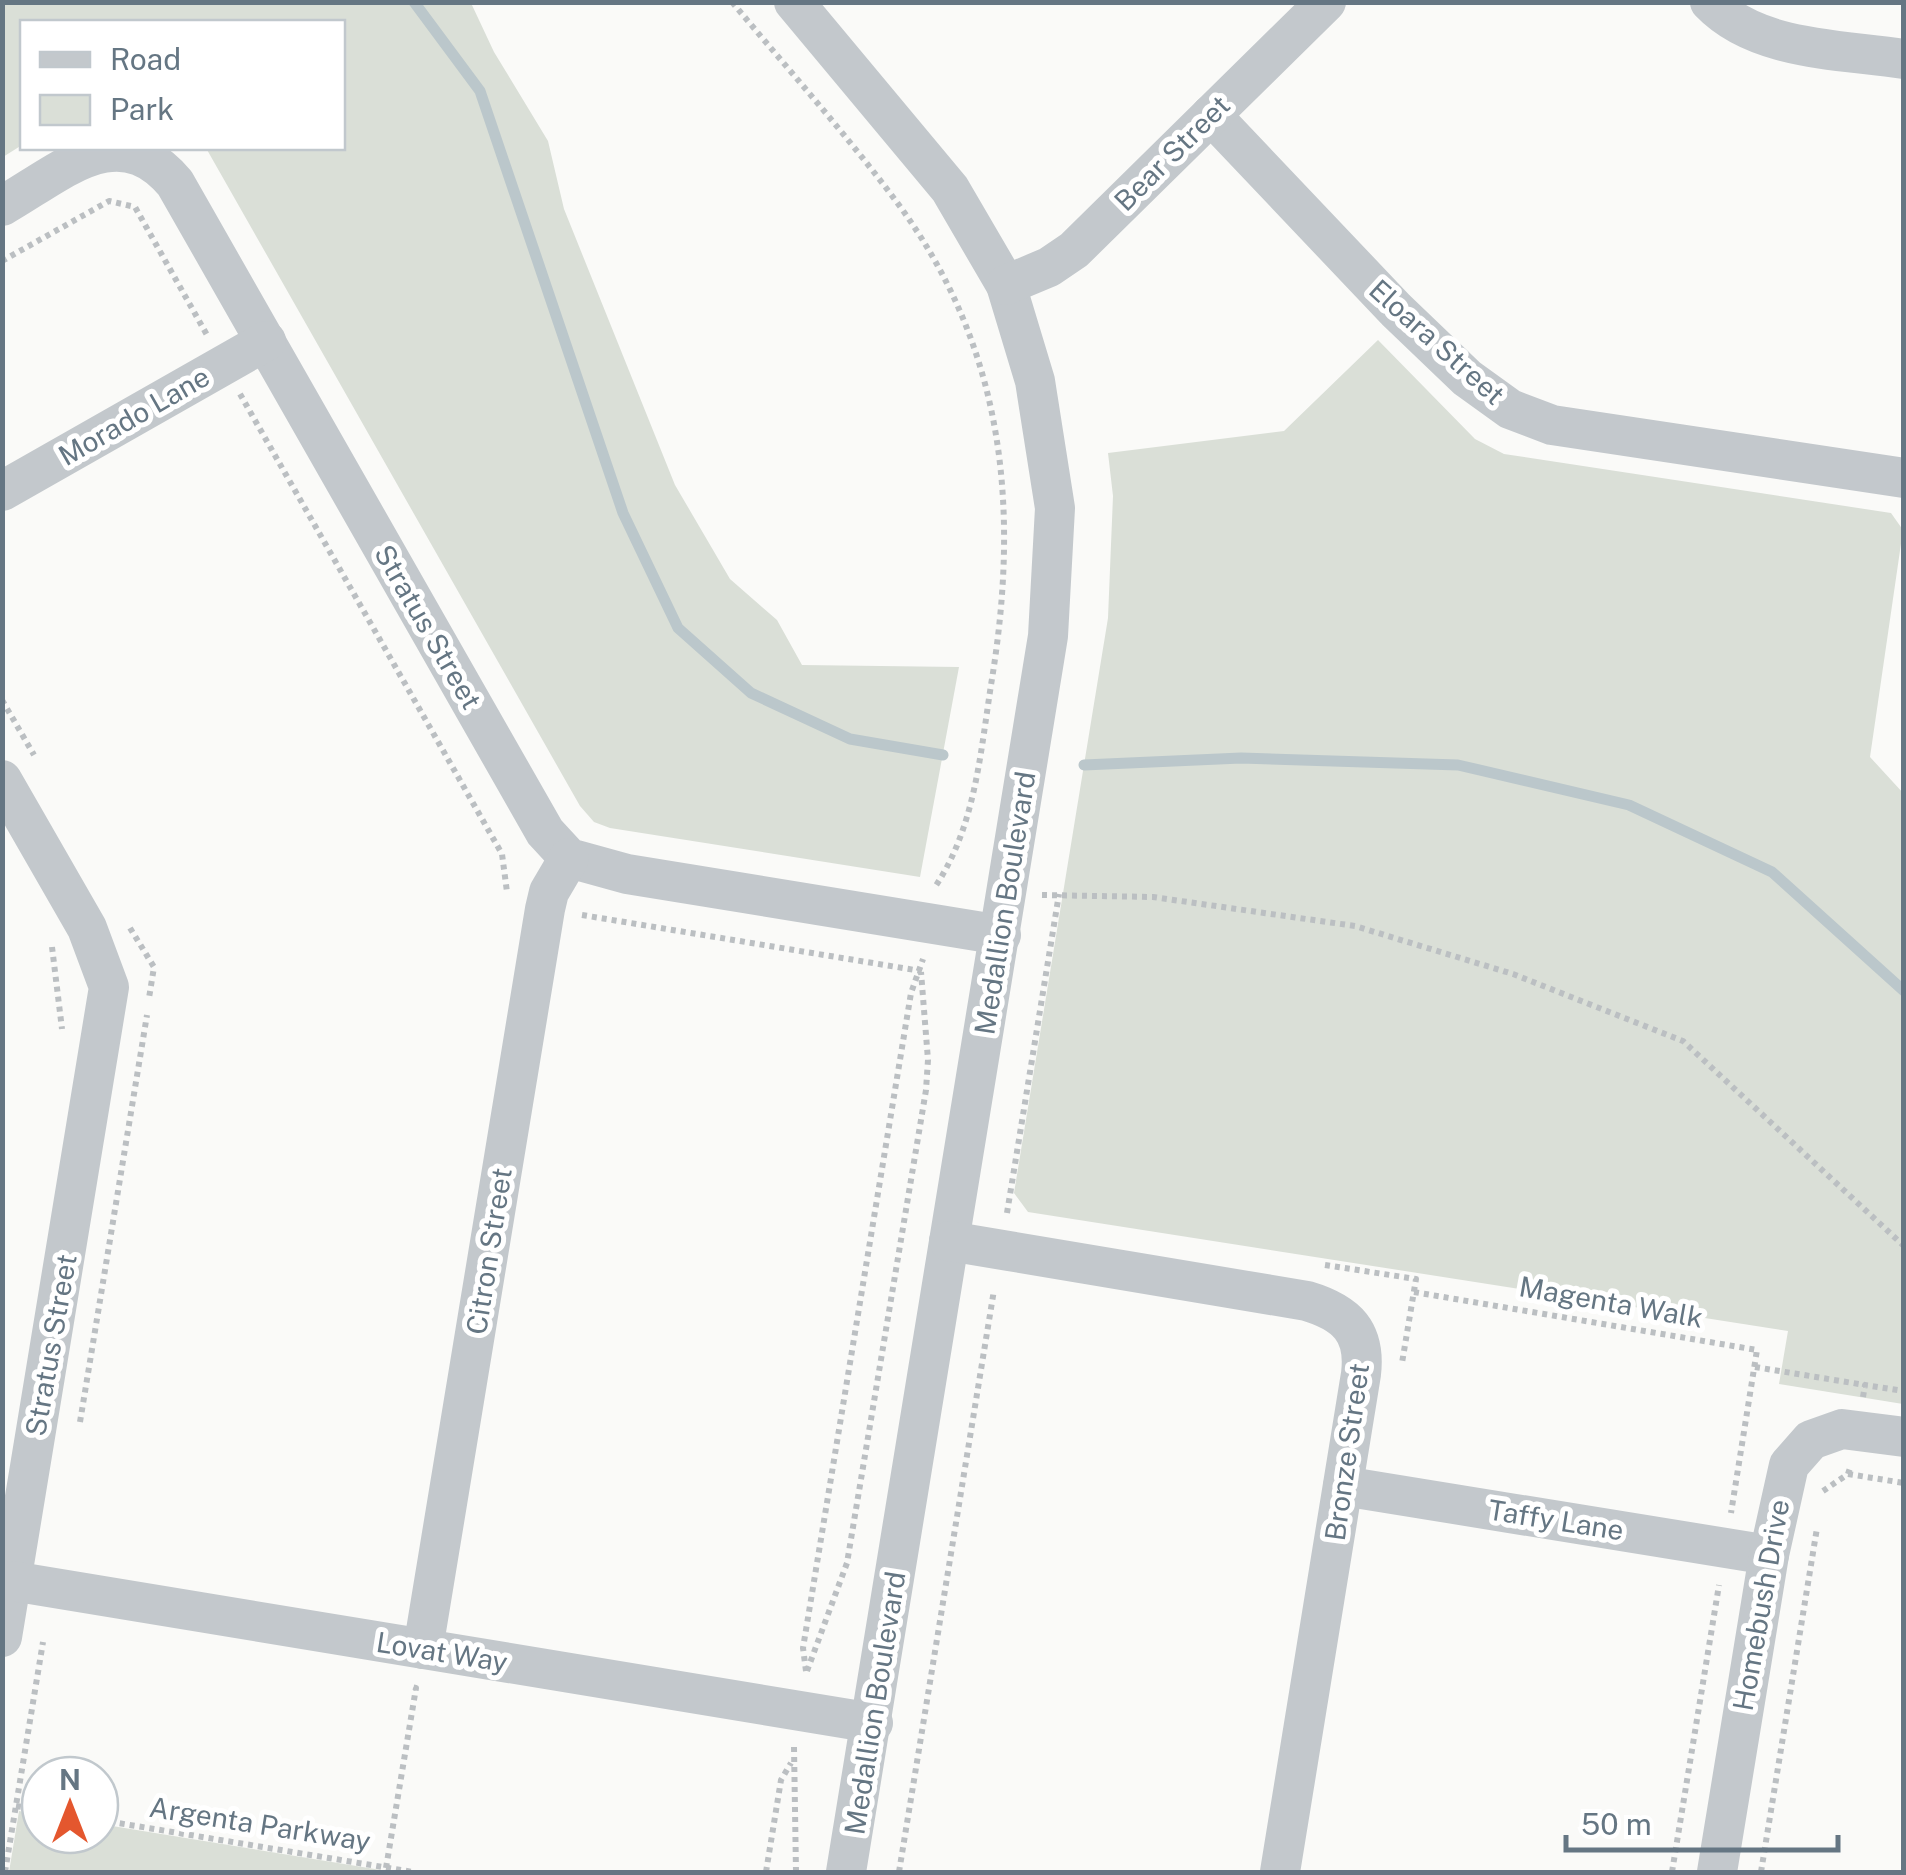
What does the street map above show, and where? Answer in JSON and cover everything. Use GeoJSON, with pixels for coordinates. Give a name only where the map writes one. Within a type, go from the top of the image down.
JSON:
{"type":"FeatureCollection","features":[{"type":"Feature","properties":{"kind":"street","name":"Medallion Boulevard"},"geometry":{"type":"LineString","coordinates":[[794,2],[950,189],[1006,285],[1035,381],[1055,508],[1048,636],[846,1872]]}},
{"type":"Feature","properties":{"kind":"street","name":"Bear Street"},"geometry":{"type":"LineString","coordinates":[[1006,285],[1049,268],[1074,250],[1326,2]]}},
{"type":"Feature","properties":{"kind":"street"},"geometry":{"type":"LineString","coordinates":[[1710,2],[1745,30],[1772,38],[1904,59]]}},
{"type":"Feature","properties":{"kind":"street","name":"Eloara Street"},"geometry":{"type":"LineString","coordinates":[[1211,116],[1396,310],[1468,378],[1510,408],[1552,426],[1904,478]]}},
{"type":"Feature","properties":{"kind":"street","name":"Stratus Street"},"geometry":{"type":"LineString","coordinates":[[2,206],[107,150]]}},
{"type":"Feature","properties":{"kind":"street","name":"Stratus Street"},"geometry":{"type":"LineString","coordinates":[[126,150],[152,158],[176,182],[545,832],[569,858]]}},
{"type":"Feature","properties":{"kind":"street","name":"Morado Lane"},"geometry":{"type":"LineString","coordinates":[[2,491],[266,341]]}},
{"type":"Feature","properties":{"kind":"street","name":"Stratus Street"},"geometry":{"type":"LineString","coordinates":[[2,780],[87,928],[108,988],[2,1638]]}},
{"type":"Feature","properties":{"kind":"street"},"geometry":{"type":"LineString","coordinates":[[569,858],[627,874],[1004,916]]}},
{"type":"Feature","properties":{"kind":"street","name":"Citron Street"},"geometry":{"type":"LineString","coordinates":[[423,1649],[545,909],[556,878],[569,858]]}},
{"type":"Feature","properties":{"kind":"street","name":"Bronze Street"},"geometry":{"type":"LineString","coordinates":[[949,1241],[1004,1232],[1308,1300],[1344,1316],[1360,1337],[1362,1362],[1344,1486],[1280,1872]]}},
{"type":"Feature","properties":{"kind":"street","name":"Homebush Drive"},"geometry":{"type":"LineString","coordinates":[[1717,1872],[1782,1485],[1799,1451],[1825,1433],[1859,1430],[1904,1437]]}},
{"type":"Feature","properties":{"kind":"street","name":"Taffy Lane"},"geometry":{"type":"LineString","coordinates":[[1344,1486],[1768,1555]]}},
{"type":"Feature","properties":{"kind":"street","name":"Lovat Way"},"geometry":{"type":"LineString","coordinates":[[12,1581],[873,1723]]}},
{"type":"Feature","properties":{"kind":"path"},"geometry":{"type":"LineString","coordinates":[[732,2],[906,216],[954,302],[988,396],[1007,529],[1002,621],[970,813],[955,857],[935,888]]}},
{"type":"Feature","properties":{"kind":"path"},"geometry":{"type":"LineString","coordinates":[[916,884],[1004,916],[1059,894],[1153,897],[1356,926],[1514,974],[1683,1041],[1904,1246]]}},
{"type":"Feature","properties":{"kind":"path"},"geometry":{"type":"LineString","coordinates":[[899,1872],[1059,894]]}},
{"type":"Feature","properties":{"kind":"path"},"geometry":{"type":"LineString","coordinates":[[51,943],[64,1040]]}},
{"type":"Feature","properties":{"kind":"path"},"geometry":{"type":"LineString","coordinates":[[921,971],[928,1060],[926,1090],[847,1564],[806,1671],[806,1629],[911,993],[921,971]]}},
{"type":"Feature","properties":{"kind":"path"},"geometry":{"type":"LineString","coordinates":[[1004,1232],[1026,1216]]}},
{"type":"Feature","properties":{"kind":"path"},"geometry":{"type":"LineString","coordinates":[[994,1290],[1014,1293]]}},
{"type":"Feature","properties":{"kind":"path","name":"Magenta Walk"},"geometry":{"type":"LineString","coordinates":[[1414,1292],[1758,1350],[1754,1366]]}},
{"type":"Feature","properties":{"kind":"path"},"geometry":{"type":"LineString","coordinates":[[1672,1872],[1754,1366],[1904,1391]]}},
{"type":"Feature","properties":{"kind":"path"},"geometry":{"type":"LineString","coordinates":[[1848,1474],[1865,1385]]}},
{"type":"Feature","properties":{"kind":"path"},"geometry":{"type":"LineString","coordinates":[[1761,1872],[1824,1489],[1848,1474],[1904,1483]]}},
{"type":"Feature","properties":{"kind":"path"},"geometry":{"type":"LineString","coordinates":[[386,1868],[416,1688],[398,1684]]}},
{"type":"Feature","properties":{"kind":"path"},"geometry":{"type":"LineString","coordinates":[[766,1872],[780,1780],[791,1763],[796,1794],[796,1872]]}},
{"type":"Feature","properties":{"kind":"path"},"geometry":{"type":"LineString","coordinates":[[16,1806],[20,1807]]}},
{"type":"Feature","properties":{"kind":"path","name":"Argenta Parkway"},"geometry":{"type":"LineString","coordinates":[[120,1823],[413,1872]]}},
{"type":"Feature","properties":{"kind":"green space"},"geometry":{"type":"Polygon","coordinates":[[[3,2],[471,3],[494,52],[548,141],[564,209],[675,485],[730,579],[777,620],[802,665],[959,667],[920,877],[610,828],[594,822],[580,806],[207,150],[345,150],[345,20],[20,20],[20,146],[3,157],[3,2]]]}},
{"type":"Feature","properties":{"kind":"green space"},"geometry":{"type":"Polygon","coordinates":[[[1378,340],[1475,439],[1504,454],[1891,513],[1903,530],[1870,757],[1904,794],[1903,1404],[1779,1384],[1788,1331],[1028,1212],[1014,1193],[1108,618],[1113,496],[1108,453],[1284,431],[1378,340]]]}},
{"type":"Feature","properties":{"kind":"green space"},"geometry":{"type":"Polygon","coordinates":[[[19,1811],[20,1855],[120,1855],[120,1827],[393,1872],[9,1872],[19,1811]]]}},
{"type":"Feature","properties":{"kind":"waterway"},"geometry":{"type":"LineString","coordinates":[[414,2],[480,91],[623,513],[678,628],[751,693],[850,739],[943,755]]}},
{"type":"Feature","properties":{"kind":"waterway"},"geometry":{"type":"LineString","coordinates":[[1084,765],[1241,758],[1458,765],[1629,805],[1772,872],[1904,991]]}}]}
